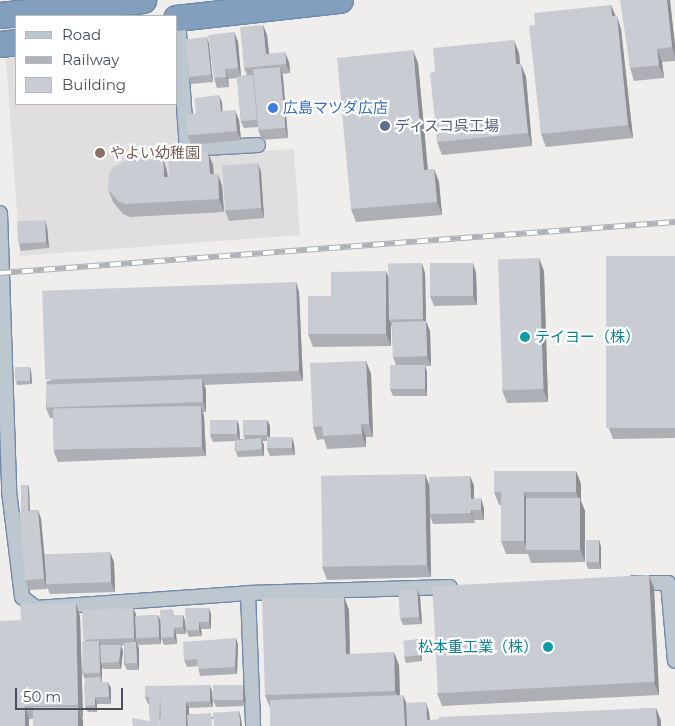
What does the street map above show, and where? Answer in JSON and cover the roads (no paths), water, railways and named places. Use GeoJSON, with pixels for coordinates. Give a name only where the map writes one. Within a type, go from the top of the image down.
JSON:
{"type":"FeatureCollection","features":[{"type":"Feature","properties":{"kind":"highway"},"geometry":{"type":"LineString","coordinates":[[0,15],[88,3],[143,0]]}},
{"type":"Feature","properties":{"kind":"highway"},"geometry":{"type":"LineString","coordinates":[[178,18],[340,0]]}},
{"type":"Feature","properties":{"kind":"highway"},"geometry":{"type":"LineString","coordinates":[[0,44],[15,42]]}},
{"type":"Feature","properties":{"kind":"street"},"geometry":{"type":"LineString","coordinates":[[178,31],[187,149],[258,145]]}},
{"type":"Feature","properties":{"kind":"street"},"geometry":{"type":"LineString","coordinates":[[0,213],[9,491],[22,596],[36,608],[176,601],[248,594],[466,587]]}},
{"type":"Feature","properties":{"kind":"street"},"geometry":{"type":"LineString","coordinates":[[623,582],[668,583],[675,661]]}},
{"type":"Feature","properties":{"kind":"street"},"geometry":{"type":"LineString","coordinates":[[248,594],[253,726]]}},
{"type":"Feature","properties":{"kind":"railway"},"geometry":{"type":"LineString","coordinates":[[0,273],[675,222]]}},
{"type":"Feature","properties":{"kind":"place","name":"広島マツダ広店"},"geometry":{"type":"Point","coordinates":[273,108]}},
{"type":"Feature","properties":{"kind":"place","name":"ディスコ呉工場"},"geometry":{"type":"Point","coordinates":[385,126]}},
{"type":"Feature","properties":{"kind":"place","name":"やよい幼稚園"},"geometry":{"type":"Point","coordinates":[100,153]}},
{"type":"Feature","properties":{"kind":"place","name":"テイヨー（株）"},"geometry":{"type":"Point","coordinates":[525,337]}},
{"type":"Feature","properties":{"kind":"place","name":"松本重工業（株）"},"geometry":{"type":"Point","coordinates":[548,647]}}]}
